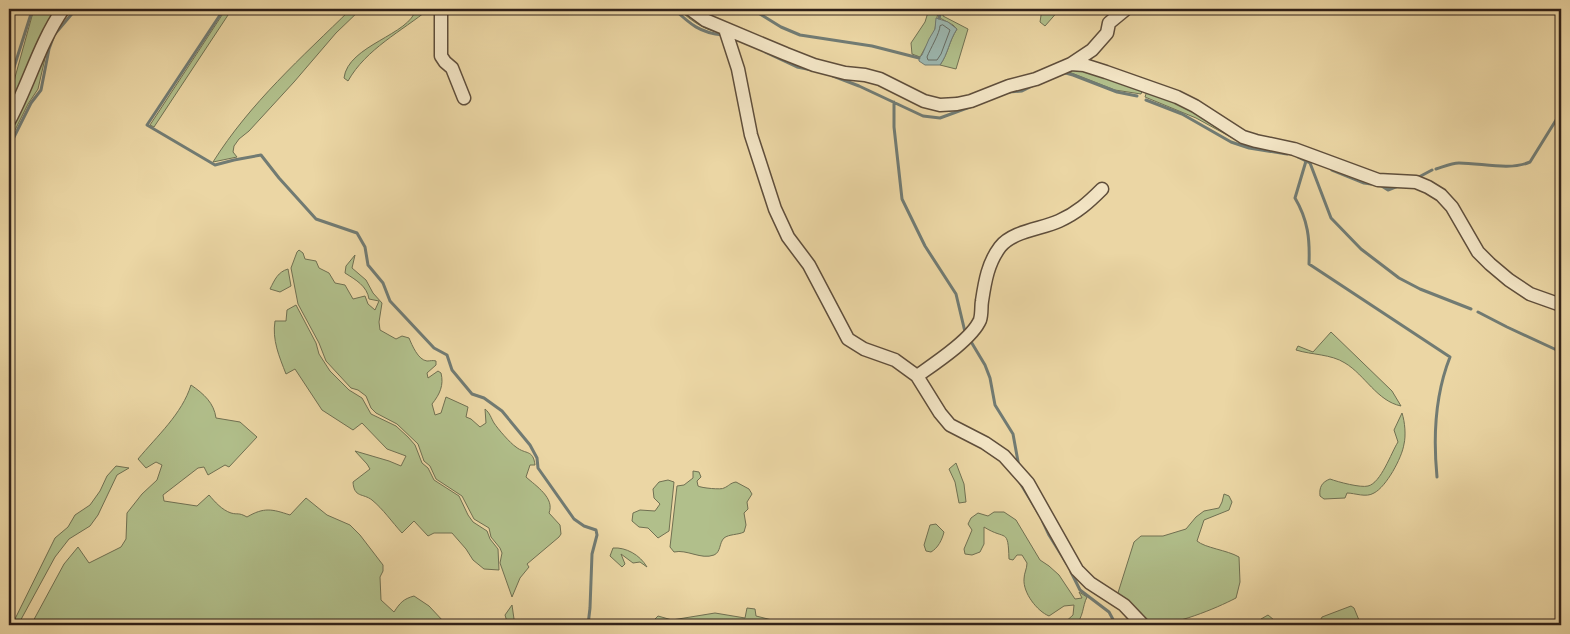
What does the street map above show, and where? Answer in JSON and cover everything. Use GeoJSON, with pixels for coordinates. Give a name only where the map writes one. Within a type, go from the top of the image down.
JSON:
{"type":"FeatureCollection","features":[{"type":"Feature","properties":{"kind":"street"},"geometry":{"type":"LineString","coordinates":[[9,121],[27,84],[40,48],[50,28],[63,9]]}},
{"type":"Feature","properties":{"kind":"street"},"geometry":{"type":"LineString","coordinates":[[441,9],[441,56],[452,68],[464,98]]}},
{"type":"Feature","properties":{"kind":"street"},"geometry":{"type":"LineString","coordinates":[[690,9],[705,20],[814,65],[880,79],[924,101],[940,105],[971,101],[1009,86],[1036,79],[1071,64],[1092,50],[1107,33],[1109,23],[1126,9]]}},
{"type":"Feature","properties":{"kind":"street"},"geometry":{"type":"LineString","coordinates":[[725,29],[738,70],[754,143],[775,209],[788,237],[809,265],[848,339],[864,349],[895,360],[917,376],[940,413],[950,425],[985,443],[1004,456],[1028,483],[1077,570],[1090,583],[1124,605],[1142,625]]}},
{"type":"Feature","properties":{"kind":"street"},"geometry":{"type":"LineString","coordinates":[[1071,64],[1084,65],[1177,97],[1195,106],[1243,137],[1294,150],[1378,180],[1416,182],[1428,187],[1452,207],[1478,252],[1508,280],[1530,294],[1561,305]]}},
{"type":"Feature","properties":{"kind":"street"},"geometry":{"type":"LineString","coordinates":[[917,376],[956,346],[980,320],[986,275],[1001,245],[1015,236],[1058,222],[1072,215],[1084,207],[1102,189]]}},
{"type":"Feature","properties":{"kind":"green space"},"geometry":{"type":"Polygon","coordinates":[[[36,9],[58,9],[43,30],[9,114],[9,99],[32,16],[36,9]]]}},
{"type":"Feature","properties":{"kind":"green space"},"geometry":{"type":"Polygon","coordinates":[[[66,9],[72,9],[54,33],[66,9]]]}},
{"type":"Feature","properties":{"kind":"green space"},"geometry":{"type":"Polygon","coordinates":[[[226,9],[232,9],[154,127],[150,125],[226,9]]]}},
{"type":"Feature","properties":{"kind":"green space"},"geometry":{"type":"Polygon","coordinates":[[[351,9],[361,9],[336,33],[249,131],[239,139],[234,146],[233,152],[237,157],[213,162],[243,120],[277,81],[351,9]]]}},
{"type":"Feature","properties":{"kind":"green space"},"geometry":{"type":"Polygon","coordinates":[[[416,9],[429,9],[374,50],[364,59],[348,81],[344,78],[348,67],[356,57],[403,26],[416,9]]]}},
{"type":"Feature","properties":{"kind":"green space"},"geometry":{"type":"Polygon","coordinates":[[[678,9],[686,9],[724,34],[699,25],[678,9]]]}},
{"type":"Feature","properties":{"kind":"green space"},"geometry":{"type":"Polygon","coordinates":[[[929,9],[939,9],[934,31],[920,57],[912,54],[911,43],[925,22],[929,9]]]}},
{"type":"Feature","properties":{"kind":"green space"},"geometry":{"type":"Polygon","coordinates":[[[942,9],[944,9],[943,16],[968,29],[956,69],[940,65],[957,29],[940,18],[942,9]]]}},
{"type":"Feature","properties":{"kind":"green space"},"geometry":{"type":"Polygon","coordinates":[[[1042,9],[1060,9],[1045,26],[1040,22],[1042,9]]]}},
{"type":"Feature","properties":{"kind":"green space"},"geometry":{"type":"Polygon","coordinates":[[[47,47],[38,89],[28,104],[9,142],[9,127],[47,47]]]}},
{"type":"Feature","properties":{"kind":"green space"},"geometry":{"type":"Polygon","coordinates":[[[1073,68],[1143,88],[1141,94],[1115,90],[1064,70],[1073,68]]]}},
{"type":"Feature","properties":{"kind":"green space"},"geometry":{"type":"Polygon","coordinates":[[[1147,91],[1180,102],[1199,111],[1245,141],[1295,152],[1314,159],[1310,161],[1294,153],[1247,146],[1196,118],[1145,97],[1147,91]]]}},
{"type":"Feature","properties":{"kind":"green space"},"geometry":{"type":"Polygon","coordinates":[[[1322,162],[1379,181],[1401,183],[1388,189],[1380,184],[1363,181],[1322,162]]]}},
{"type":"Feature","properties":{"kind":"green space"},"geometry":{"type":"Polygon","coordinates":[[[299,250],[303,253],[305,259],[316,261],[319,268],[329,273],[335,283],[345,285],[353,299],[365,296],[368,304],[375,310],[379,301],[369,299],[366,290],[345,273],[346,266],[355,255],[352,268],[366,280],[373,293],[382,303],[379,322],[380,330],[396,339],[402,336],[409,338],[421,358],[427,361],[436,361],[436,365],[427,373],[428,378],[438,371],[441,373],[441,389],[432,404],[435,415],[441,413],[446,397],[468,407],[466,417],[480,427],[486,423],[485,409],[504,436],[533,457],[535,465],[530,465],[526,477],[547,497],[550,508],[549,513],[560,525],[561,534],[527,564],[529,567],[520,578],[512,597],[500,563],[502,553],[491,537],[489,528],[474,519],[462,496],[436,479],[430,466],[424,461],[418,444],[397,424],[376,413],[371,408],[366,396],[358,390],[351,388],[326,361],[319,343],[298,304],[291,268],[299,250]]]}},
{"type":"Feature","properties":{"kind":"green space"},"geometry":{"type":"Polygon","coordinates":[[[288,269],[291,286],[280,292],[270,289],[279,274],[288,269]]]}},
{"type":"Feature","properties":{"kind":"green space"},"geometry":{"type":"Polygon","coordinates":[[[296,305],[316,343],[319,354],[330,371],[349,390],[362,398],[371,414],[396,426],[408,437],[415,445],[422,463],[428,468],[434,480],[459,496],[473,522],[487,531],[490,539],[498,549],[499,570],[484,569],[473,560],[452,533],[434,533],[428,536],[414,521],[402,533],[384,511],[369,498],[355,491],[353,482],[370,469],[355,451],[401,466],[406,456],[387,449],[362,423],[353,430],[322,410],[295,369],[286,374],[275,341],[275,321],[286,321],[287,310],[296,305]]]}},
{"type":"Feature","properties":{"kind":"green space"},"geometry":{"type":"Polygon","coordinates":[[[1331,332],[1392,391],[1401,406],[1385,399],[1352,368],[1340,360],[1296,350],[1298,346],[1313,352],[1331,332]]]}},
{"type":"Feature","properties":{"kind":"green space"},"geometry":{"type":"Polygon","coordinates":[[[191,385],[208,399],[216,418],[240,422],[257,437],[229,467],[225,465],[208,475],[204,467],[198,468],[163,495],[164,501],[197,506],[209,495],[225,510],[247,517],[263,510],[278,511],[290,515],[306,498],[327,515],[350,525],[360,535],[383,565],[380,577],[381,600],[394,612],[407,598],[414,596],[429,606],[444,622],[444,625],[31,625],[64,564],[78,547],[89,563],[121,547],[126,539],[127,513],[142,494],[157,480],[162,465],[156,462],[146,468],[138,459],[182,406],[191,385]]]}},
{"type":"Feature","properties":{"kind":"green space"},"geometry":{"type":"Polygon","coordinates":[[[1402,413],[1405,433],[1403,450],[1393,472],[1379,490],[1368,495],[1347,493],[1345,498],[1324,499],[1320,496],[1322,485],[1330,479],[1365,486],[1373,484],[1385,467],[1398,442],[1394,430],[1402,413]]]}},
{"type":"Feature","properties":{"kind":"green space"},"geometry":{"type":"Polygon","coordinates":[[[956,463],[964,484],[966,502],[959,503],[955,482],[949,469],[956,463]]]}},
{"type":"Feature","properties":{"kind":"green space"},"geometry":{"type":"Polygon","coordinates":[[[116,466],[129,468],[117,475],[98,515],[90,526],[69,539],[55,557],[18,625],[12,625],[55,538],[68,527],[75,515],[90,505],[100,491],[107,476],[116,466]]]}},
{"type":"Feature","properties":{"kind":"green space"},"geometry":{"type":"Polygon","coordinates":[[[693,471],[699,472],[701,477],[697,481],[700,487],[722,489],[736,482],[749,489],[752,494],[747,502],[748,509],[744,513],[746,525],[744,532],[724,538],[718,552],[714,555],[704,556],[679,551],[674,552],[670,547],[677,486],[684,485],[693,478],[693,471]]]}},
{"type":"Feature","properties":{"kind":"green space"},"geometry":{"type":"Polygon","coordinates":[[[668,480],[674,482],[669,531],[658,538],[648,528],[639,527],[632,521],[633,513],[640,510],[655,511],[660,504],[654,498],[653,489],[659,482],[668,480]]]}},
{"type":"Feature","properties":{"kind":"green space"},"geometry":{"type":"Polygon","coordinates":[[[1224,494],[1229,496],[1232,502],[1229,510],[1204,520],[1197,541],[1239,557],[1240,582],[1236,598],[1183,619],[1152,625],[1136,608],[1128,605],[1117,596],[1134,542],[1141,536],[1163,536],[1186,529],[1204,511],[1219,508],[1224,494]]]}},
{"type":"Feature","properties":{"kind":"green space"},"geometry":{"type":"Polygon","coordinates":[[[994,512],[1004,512],[1016,520],[1040,560],[1059,575],[1075,599],[1082,598],[1079,592],[1087,597],[1078,622],[1075,625],[1062,625],[1073,615],[1074,605],[1064,606],[1049,616],[1044,614],[1028,596],[1024,584],[1027,563],[1022,555],[1017,555],[1013,560],[1009,559],[1008,542],[1004,536],[984,527],[984,544],[980,552],[972,555],[965,554],[964,549],[972,530],[968,524],[971,518],[978,513],[988,516],[994,512]]]}},
{"type":"Feature","properties":{"kind":"green space"},"geometry":{"type":"Polygon","coordinates":[[[936,524],[944,532],[942,538],[938,546],[931,552],[926,551],[924,545],[930,525],[936,524]]]}},
{"type":"Feature","properties":{"kind":"green space"},"geometry":{"type":"Polygon","coordinates":[[[613,548],[623,549],[632,553],[641,559],[647,567],[640,562],[633,563],[621,554],[625,564],[622,567],[610,556],[613,548]]]}},
{"type":"Feature","properties":{"kind":"green space"},"geometry":{"type":"Polygon","coordinates":[[[512,605],[513,625],[508,625],[505,615],[512,605]]]}},
{"type":"Feature","properties":{"kind":"green space"},"geometry":{"type":"Polygon","coordinates":[[[1351,606],[1354,608],[1361,625],[1318,625],[1322,617],[1351,606]]]}},
{"type":"Feature","properties":{"kind":"green space"},"geometry":{"type":"Polygon","coordinates":[[[747,608],[755,609],[756,616],[776,621],[783,625],[649,625],[658,616],[672,620],[715,613],[745,618],[747,608]]]}},
{"type":"Feature","properties":{"kind":"green space"},"geometry":{"type":"Polygon","coordinates":[[[1268,615],[1280,625],[1257,625],[1261,619],[1268,615]]]}},
{"type":"Feature","properties":{"kind":"green space"},"geometry":{"type":"Polygon","coordinates":[[[1287,621],[1293,625],[1280,625],[1287,621]]]}},
{"type":"Feature","properties":{"kind":"water"},"geometry":{"type":"Polygon","coordinates":[[[936,18],[948,22],[957,29],[940,65],[925,65],[919,61],[919,58],[935,29],[936,18]]]}},
{"type":"Feature","properties":{"kind":"waterway"},"geometry":{"type":"LineString","coordinates":[[9,83],[34,9]]}},
{"type":"Feature","properties":{"kind":"waterway"},"geometry":{"type":"LineString","coordinates":[[9,147],[31,103],[41,90],[49,49],[54,35],[76,9]]}},
{"type":"Feature","properties":{"kind":"waterway"},"geometry":{"type":"LineString","coordinates":[[224,9],[147,125],[215,165],[261,155],[316,219],[357,233],[365,247],[368,265],[383,283],[390,301],[434,348],[447,355],[452,370],[472,394],[484,398],[502,411],[530,445],[537,458],[538,468],[574,519],[584,526],[596,530],[597,535],[592,554],[588,625]]}},
{"type":"Feature","properties":{"kind":"waterway"},"geometry":{"type":"LineString","coordinates":[[674,9],[696,27],[723,35]]}},
{"type":"Feature","properties":{"kind":"waterway"},"geometry":{"type":"LineString","coordinates":[[752,9],[781,27],[800,35],[872,46],[919,58]]}},
{"type":"Feature","properties":{"kind":"waterway"},"geometry":{"type":"LineString","coordinates":[[939,18],[941,9]]}},
{"type":"Feature","properties":{"kind":"waterway"},"geometry":{"type":"LineString","coordinates":[[765,52],[797,67],[812,70]]}},
{"type":"Feature","properties":{"kind":"waterway"},"geometry":{"type":"LineString","coordinates":[[1062,72],[1117,92],[1137,96]]}},
{"type":"Feature","properties":{"kind":"waterway"},"geometry":{"type":"LineString","coordinates":[[833,76],[923,116],[940,118],[978,104]]}},
{"type":"Feature","properties":{"kind":"waterway"},"geometry":{"type":"LineString","coordinates":[[1009,92],[1022,91],[1032,86]]}},
{"type":"Feature","properties":{"kind":"waterway"},"geometry":{"type":"LineString","coordinates":[[1146,100],[1182,114],[1231,142],[1249,148],[1287,154]]}},
{"type":"Feature","properties":{"kind":"waterway"},"geometry":{"type":"LineString","coordinates":[[894,102],[894,127],[902,199],[925,246],[956,294],[965,332]]}},
{"type":"Feature","properties":{"kind":"waterway"},"geometry":{"type":"LineString","coordinates":[[1436,169],[1456,163],[1513,166],[1530,162],[1561,112]]}},
{"type":"Feature","properties":{"kind":"waterway"},"geometry":{"type":"LineString","coordinates":[[1298,157],[1310,163],[1331,218],[1361,249],[1399,278],[1420,289],[1471,309]]}},
{"type":"Feature","properties":{"kind":"waterway"},"geometry":{"type":"LineString","coordinates":[[1306,161],[1295,198],[1303,214],[1307,230],[1309,264],[1450,357],[1441,386],[1436,416],[1437,477]]}},
{"type":"Feature","properties":{"kind":"waterway"},"geometry":{"type":"LineString","coordinates":[[1332,170],[1371,184]]}},
{"type":"Feature","properties":{"kind":"waterway"},"geometry":{"type":"LineString","coordinates":[[1417,178],[1432,170]]}},
{"type":"Feature","properties":{"kind":"waterway"},"geometry":{"type":"LineString","coordinates":[[1380,185],[1388,190],[1398,186]]}},
{"type":"Feature","properties":{"kind":"waterway"},"geometry":{"type":"LineString","coordinates":[[1478,312],[1561,352]]}},
{"type":"Feature","properties":{"kind":"waterway"},"geometry":{"type":"LineString","coordinates":[[970,340],[985,365],[990,378],[995,405],[1013,434],[1019,467]]}},
{"type":"Feature","properties":{"kind":"waterway"},"geometry":{"type":"LineString","coordinates":[[1019,481],[1039,514]]}},
{"type":"Feature","properties":{"kind":"waterway"},"geometry":{"type":"LineString","coordinates":[[1043,522],[1067,564]]}},
{"type":"Feature","properties":{"kind":"waterway"},"geometry":{"type":"LineString","coordinates":[[1071,572],[1080,590],[1109,612],[1116,625]]}}]}
